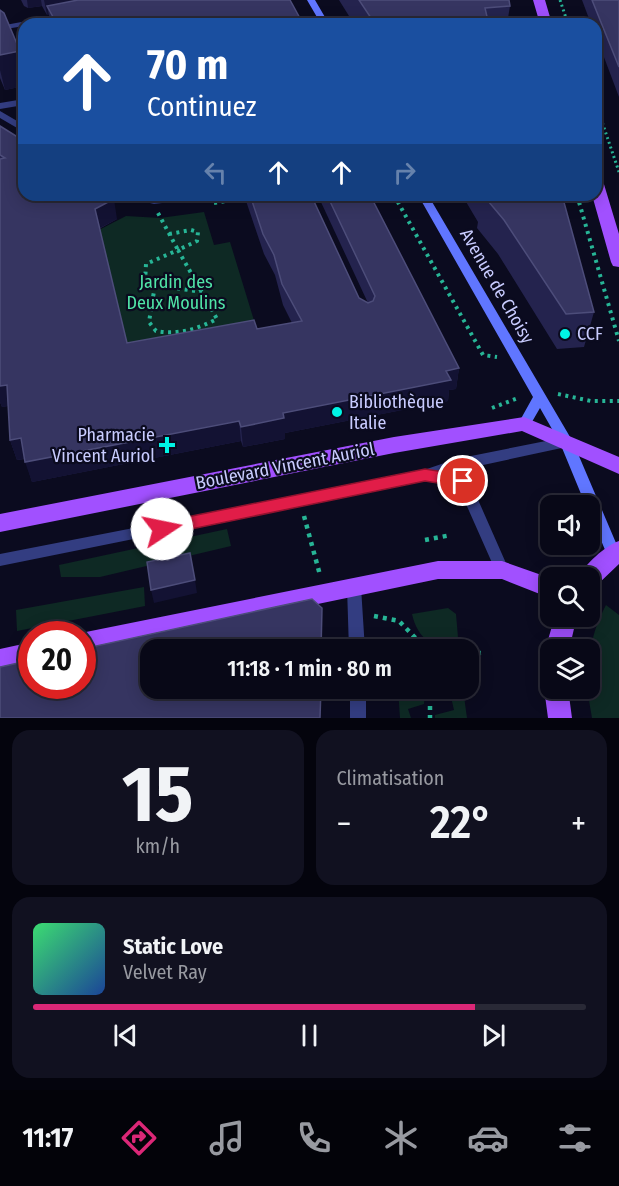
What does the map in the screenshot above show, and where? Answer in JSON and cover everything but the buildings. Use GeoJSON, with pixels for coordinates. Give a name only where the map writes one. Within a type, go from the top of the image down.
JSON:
{"type":"FeatureCollection","features":[{"type":"Feature","properties":{"kind":"main road"},"geometry":{"type":"LineString","coordinates":[[311,0],[322,18]]}},
{"type":"Feature","properties":{"kind":"main road"},"geometry":{"type":"LineString","coordinates":[[539,0],[544,18]]}},
{"type":"Feature","properties":{"kind":"main road","name":"Avenue de Choisy"},"geometry":{"type":"LineString","coordinates":[[426,201],[566,442],[617,547]]}},
{"type":"Feature","properties":{"kind":"main road"},"geometry":{"type":"LineString","coordinates":[[601,201],[619,262]]}},
{"type":"Feature","properties":{"kind":"main road"},"geometry":{"type":"LineString","coordinates":[[540,396],[524,424],[619,466]]}},
{"type":"Feature","properties":{"kind":"main road","name":"Boulevard Vincent Auriol"},"geometry":{"type":"LineString","coordinates":[[0,523],[394,445],[524,424]]}},
{"type":"Feature","properties":{"kind":"main road"},"geometry":{"type":"LineString","coordinates":[[599,567],[617,547]]}},
{"type":"Feature","properties":{"kind":"main road"},"geometry":{"type":"LineString","coordinates":[[96,640],[438,570],[502,570],[540,584]]}},
{"type":"Feature","properties":{"kind":"main road"},"geometry":{"type":"LineString","coordinates":[[0,660],[18,656]]}},
{"type":"Feature","properties":{"kind":"main road"},"geometry":{"type":"LineString","coordinates":[[557,699],[560,718]]}},
{"type":"Feature","properties":{"kind":"street"},"geometry":{"type":"LineString","coordinates":[[55,18],[77,14]]}},
{"type":"Feature","properties":{"kind":"street"},"geometry":{"type":"LineString","coordinates":[[0,28],[18,25]]}},
{"type":"Feature","properties":{"kind":"street"},"geometry":{"type":"LineString","coordinates":[[0,106],[18,103]]}},
{"type":"Feature","properties":{"kind":"street"},"geometry":{"type":"LineString","coordinates":[[0,114],[18,125]]}},
{"type":"Feature","properties":{"kind":"street","name":"Boulevard Vincent Auriol"},"geometry":{"type":"LineString","coordinates":[[0,560],[425,475],[456,464],[566,442]]}},
{"type":"Feature","properties":{"kind":"street"},"geometry":{"type":"LineString","coordinates":[[425,475],[463,481],[502,570]]}},
{"type":"Feature","properties":{"kind":"street"},"geometry":{"type":"LineString","coordinates":[[354,587],[356,639]]}},
{"type":"Feature","properties":{"kind":"street"},"geometry":{"type":"LineString","coordinates":[[358,699],[358,718]]}},
{"type":"Feature","properties":{"kind":"path"},"geometry":{"type":"LineString","coordinates":[[560,0],[566,18]]}},
{"type":"Feature","properties":{"kind":"path"},"geometry":{"type":"LineString","coordinates":[[602,122],[619,172]]}},
{"type":"Feature","properties":{"kind":"path","name":"Avenue de Choisy"},"geometry":{"type":"LineString","coordinates":[[397,201],[483,355],[504,359]]}},
{"type":"Feature","properties":{"kind":"path"},"geometry":{"type":"LineString","coordinates":[[579,201],[619,341]]}},
{"type":"Feature","properties":{"kind":"path"},"geometry":{"type":"LineString","coordinates":[[155,285],[149,322],[156,331],[180,334],[193,331],[217,319],[160,218]]}},
{"type":"Feature","properties":{"kind":"path"},"geometry":{"type":"LineString","coordinates":[[169,234],[182,231],[198,232],[197,242],[146,264],[146,284],[203,292]]}},
{"type":"Feature","properties":{"kind":"path"},"geometry":{"type":"LineString","coordinates":[[565,394],[591,401],[619,401]]}},
{"type":"Feature","properties":{"kind":"path"},"geometry":{"type":"LineString","coordinates":[[488,410],[517,399]]}},
{"type":"Feature","properties":{"kind":"path"},"geometry":{"type":"LineString","coordinates":[[300,501],[321,579]]}},
{"type":"Feature","properties":{"kind":"path"},"geometry":{"type":"LineString","coordinates":[[425,540],[451,535]]}},
{"type":"Feature","properties":{"kind":"path"},"geometry":{"type":"LineString","coordinates":[[372,615],[399,621],[416,639]]}},
{"type":"Feature","properties":{"kind":"path"},"geometry":{"type":"LineString","coordinates":[[429,718],[430,699]]}},
{"type":"Feature","properties":{"kind":"green space","name":"Jardin des Deux Moulins"},"geometry":{"type":"Polygon","coordinates":[[[204,212],[214,245],[230,242],[260,340],[131,363],[99,230],[126,216],[160,218],[204,212]]]}},
{"type":"Feature","properties":{"kind":"green space"},"geometry":{"type":"Polygon","coordinates":[[[227,529],[231,546],[100,577],[61,577],[59,565],[227,529]]]}},
{"type":"Feature","properties":{"kind":"green space"},"geometry":{"type":"Polygon","coordinates":[[[144,587],[145,606],[68,621],[18,621],[17,631],[16,610],[144,587]]]}},
{"type":"Feature","properties":{"kind":"green space"},"geometry":{"type":"Polygon","coordinates":[[[606,605],[619,615],[619,718],[592,718],[589,699],[600,699],[600,639],[593,639],[596,627],[600,627],[600,618],[606,605]]]}},
{"type":"Feature","properties":{"kind":"green space"},"geometry":{"type":"Polygon","coordinates":[[[448,608],[456,614],[458,639],[426,639],[418,630],[412,614],[448,608]]]}},
{"type":"Feature","properties":{"kind":"green space"},"geometry":{"type":"Polygon","coordinates":[[[399,699],[424,699],[424,704],[408,709],[411,718],[400,718],[399,699]]]}},
{"type":"Feature","properties":{"kind":"green space"},"geometry":{"type":"Polygon","coordinates":[[[451,699],[464,699],[467,718],[435,718],[435,715],[454,710],[451,699]]]}},
{"type":"Feature","properties":{"kind":"place","name":"CCF"},"geometry":{"type":"Point","coordinates":[565,334]}},
{"type":"Feature","properties":{"kind":"place","name":"Bibliothèque Italie"},"geometry":{"type":"Point","coordinates":[337,412]}},
{"type":"Feature","properties":{"kind":"place","name":"Pharmacie Vincent Auriol"},"geometry":{"type":"Point","coordinates":[167,445]}},
{"type":"Feature","properties":{"kind":"route"},"geometry":{"type":"LineString","coordinates":[[162,529],[425,475],[463,481]]}}]}
